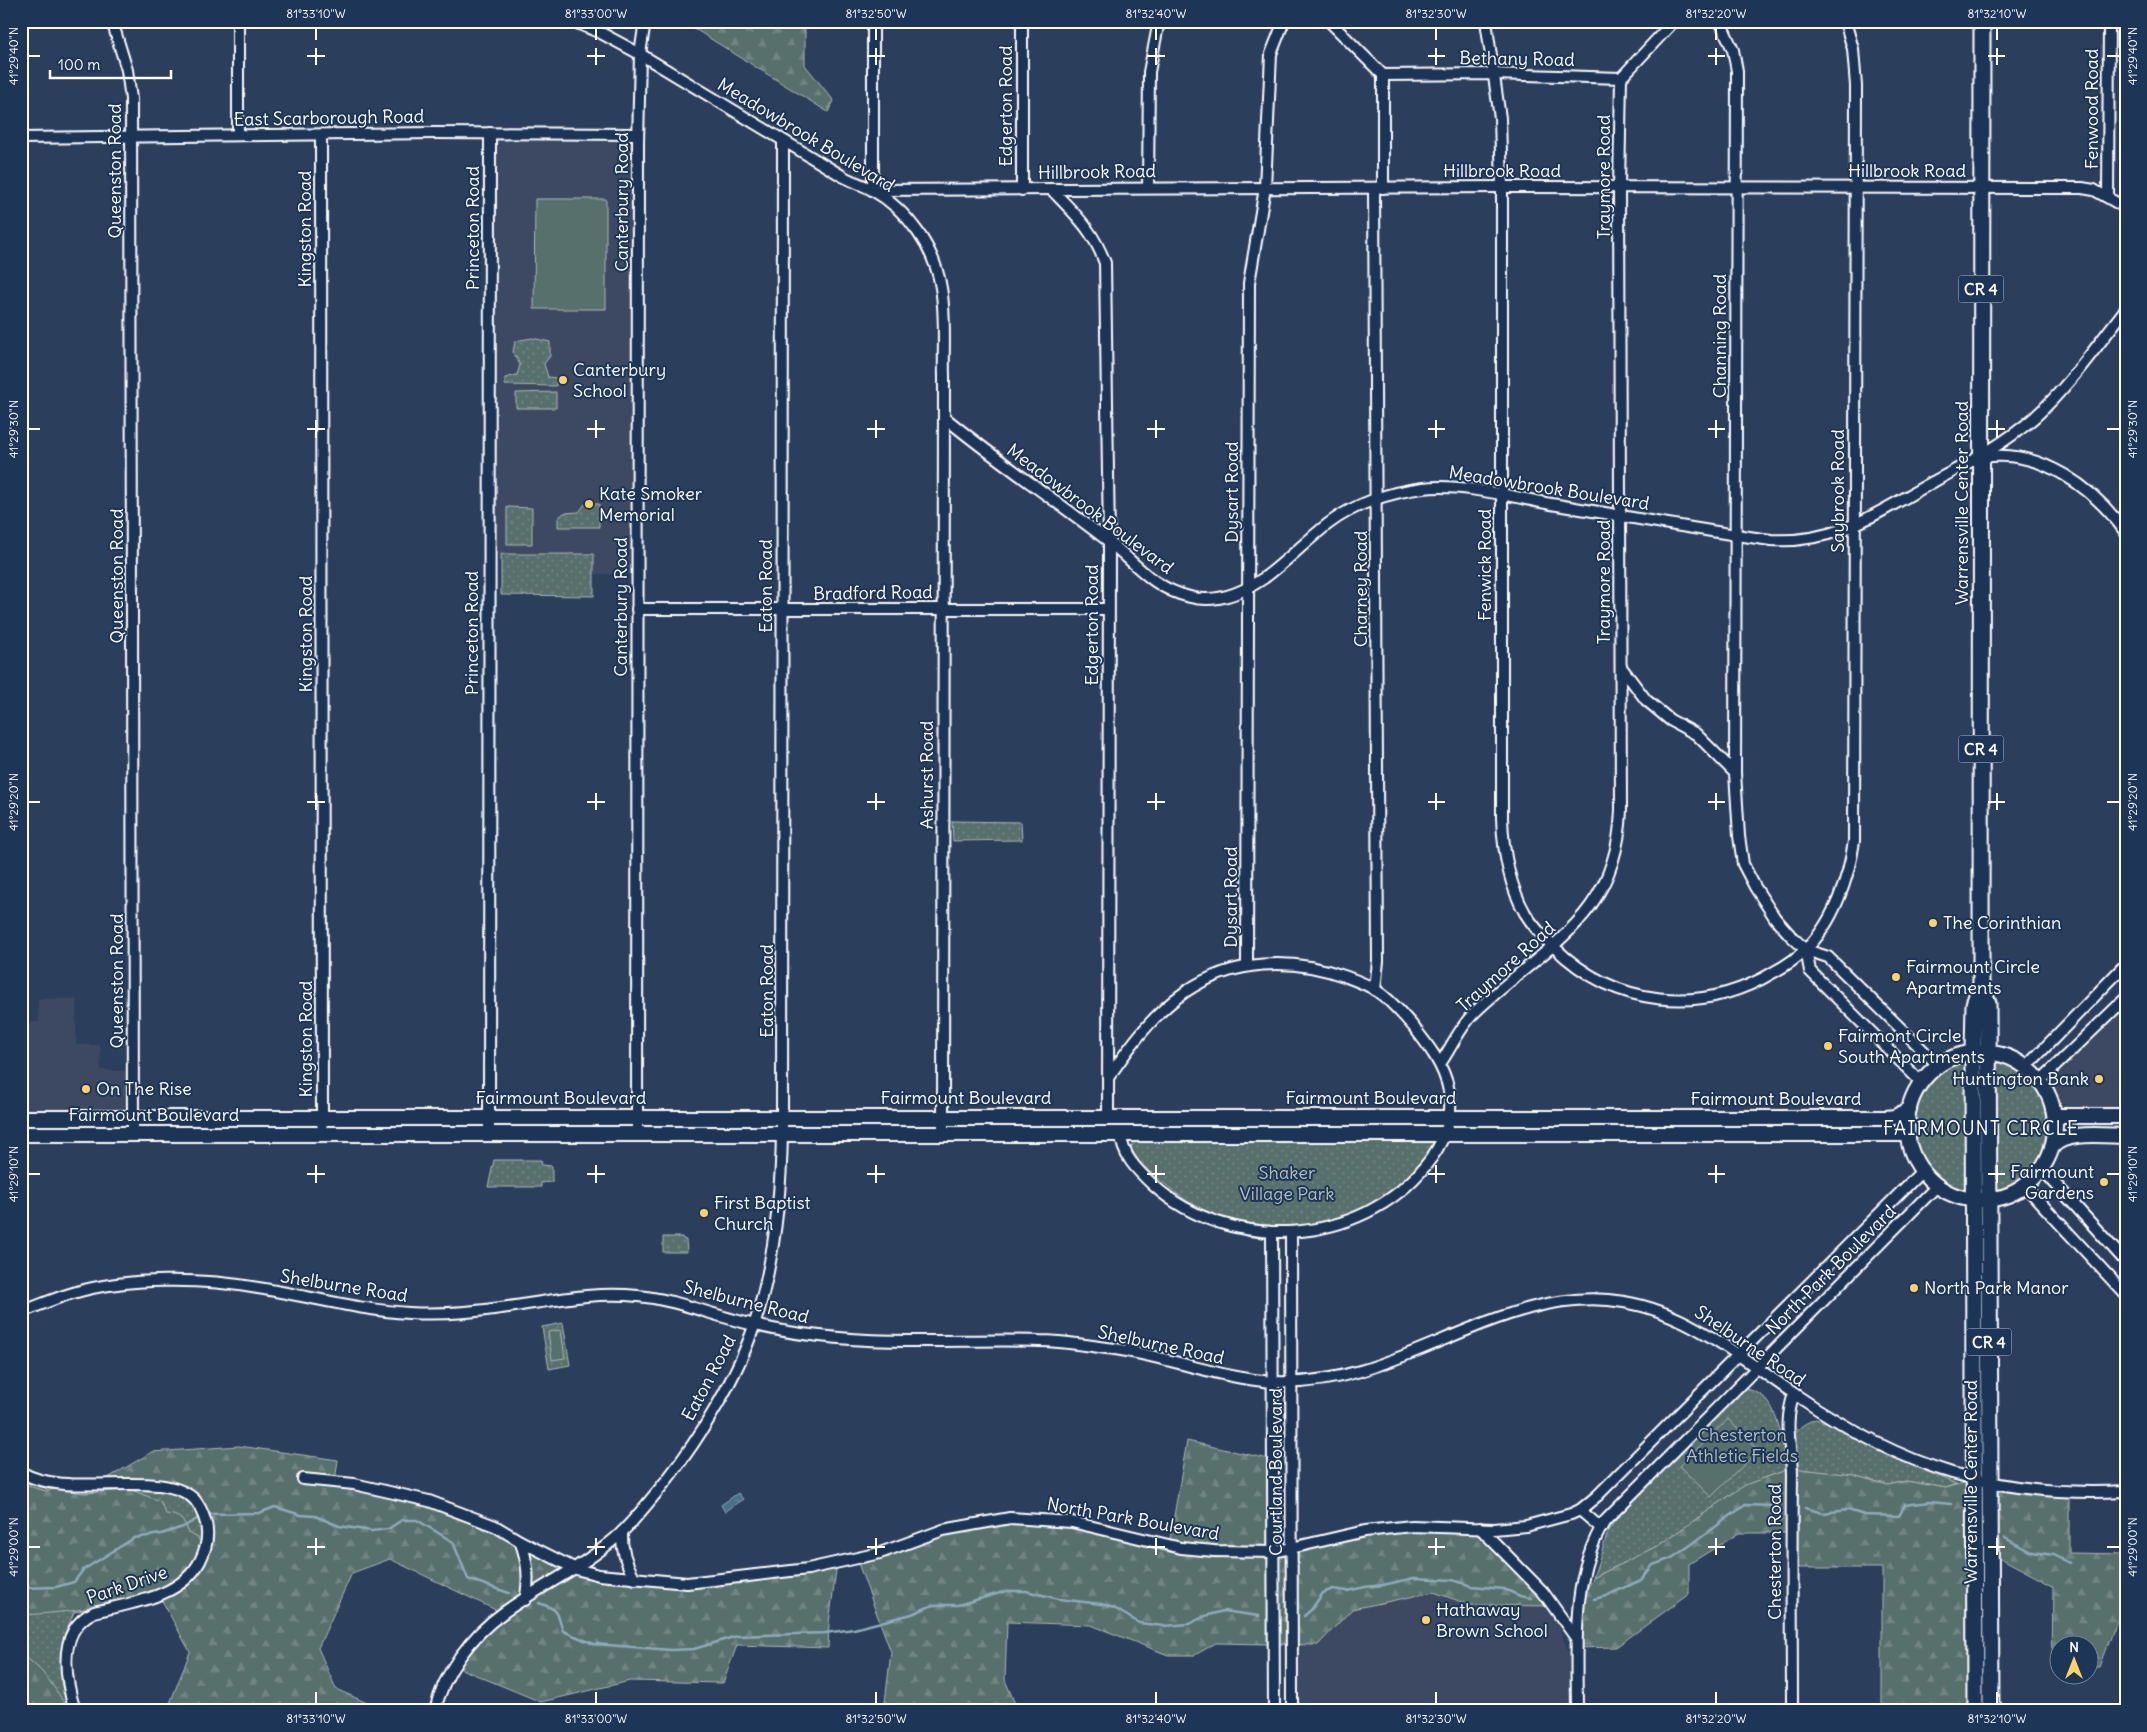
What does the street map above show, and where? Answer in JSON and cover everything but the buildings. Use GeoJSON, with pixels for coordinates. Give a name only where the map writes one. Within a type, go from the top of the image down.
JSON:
{"type":"FeatureCollection","features":[{"type":"Feature","properties":{"kind":"main road","name":"Warrensville Center Road"},"geometry":{"type":"LineString","coordinates":[[1974,1711],[1973,1200],[1981,1052],[1988,1003],[1981,984],[1982,21]]}},
{"type":"Feature","properties":{"kind":"main road","name":"Warrensville Center Road"},"geometry":{"type":"LineString","coordinates":[[1981,1052],[1989,1200],[1991,1711]]}},
{"type":"Feature","properties":{"kind":"main road"},"geometry":{"type":"LineString","coordinates":[[2052,1147],[2054,1116],[2049,1097],[2040,1081],[2026,1067],[2007,1056],[1981,1052],[1957,1056],[1938,1065],[1921,1082],[1909,1109],[1907,1134],[1913,1156],[1922,1170],[1937,1186],[1957,1197],[1973,1200],[1989,1200],[2008,1195],[2026,1186],[2042,1169],[2052,1147],[2058,1141],[2068,1137],[2126,1136]]}},
{"type":"Feature","properties":{"kind":"main road","name":"Fairmount Boulevard"},"geometry":{"type":"LineString","coordinates":[[21,1118],[1886,1118],[1909,1109]]}},
{"type":"Feature","properties":{"kind":"main road"},"geometry":{"type":"LineString","coordinates":[[2054,1116],[2126,1116]]}},
{"type":"Feature","properties":{"kind":"main road"},"geometry":{"type":"LineString","coordinates":[[601,1117],[603,1133]]}},
{"type":"Feature","properties":{"kind":"main road"},"geometry":{"type":"LineString","coordinates":[[36,1118],[36,1134]]}},
{"type":"Feature","properties":{"kind":"main road","name":"Fairmount Boulevard"},"geometry":{"type":"LineString","coordinates":[[21,1134],[1907,1134]]}},
{"type":"Feature","properties":{"kind":"street","name":"Queenston Road"},"geometry":{"type":"LineString","coordinates":[[112,21],[127,70],[131,99],[133,1134]]}},
{"type":"Feature","properties":{"kind":"street"},"geometry":{"type":"LineString","coordinates":[[238,21],[238,135]]}},
{"type":"Feature","properties":{"kind":"street","name":"Meadowbrook Boulevard"},"geometry":{"type":"LineString","coordinates":[[572,21],[601,33],[640,54],[844,177],[873,190],[901,212],[918,232],[928,250],[939,279],[943,310],[944,417],[983,449],[1109,542],[1150,580],[1176,593],[1196,598],[1213,599],[1236,594],[1264,577],[1329,523],[1346,512],[1393,494],[1426,487],[1447,487],[1501,495],[1771,540],[1799,540],[1827,535],[1854,526],[1981,458],[2028,422],[2050,402],[2126,309]]}},
{"type":"Feature","properties":{"kind":"street","name":"Canterbury Road"},"geometry":{"type":"LineString","coordinates":[[637,1134],[638,134],[640,54],[646,21]]}},
{"type":"Feature","properties":{"kind":"street"},"geometry":{"type":"LineString","coordinates":[[873,21],[873,190]]}},
{"type":"Feature","properties":{"kind":"street","name":"Edgerton Road"},"geometry":{"type":"LineString","coordinates":[[1022,21],[1022,190]]}},
{"type":"Feature","properties":{"kind":"street"},"geometry":{"type":"LineString","coordinates":[[1148,188],[1149,72],[1159,21]]}},
{"type":"Feature","properties":{"kind":"street","name":"Dysart Road"},"geometry":{"type":"LineString","coordinates":[[1247,966],[1249,283],[1265,188],[1271,54],[1284,21]]}},
{"type":"Feature","properties":{"kind":"street"},"geometry":{"type":"LineString","coordinates":[[1329,21],[1383,75]]}},
{"type":"Feature","properties":{"kind":"street","name":"Fenwick Road"},"geometry":{"type":"LineString","coordinates":[[1486,21],[1500,118],[1502,186],[1502,818],[1504,851],[1511,881],[1521,905],[1534,925],[1553,946],[1579,969],[1610,986],[1650,998],[1682,1000],[1718,995],[1750,985],[1785,966],[1806,950]]}},
{"type":"Feature","properties":{"kind":"street"},"geometry":{"type":"LineString","coordinates":[[1621,78],[1674,21]]}},
{"type":"Feature","properties":{"kind":"street","name":"Channing Road"},"geometry":{"type":"LineString","coordinates":[[1720,21],[1733,50],[1737,70],[1735,773],[1738,836],[1743,864],[1775,918],[1806,950]]}},
{"type":"Feature","properties":{"kind":"street","name":"Saybrook Road"},"geometry":{"type":"LineString","coordinates":[[1806,950],[1841,896],[1851,865],[1854,841],[1856,86],[1852,49],[1845,21]]}},
{"type":"Feature","properties":{"kind":"street","name":"Fenwood Road"},"geometry":{"type":"LineString","coordinates":[[2108,197],[2109,21]]}},
{"type":"Feature","properties":{"kind":"street","name":"Bethany Road"},"geometry":{"type":"LineString","coordinates":[[1383,75],[1494,74],[1621,78]]}},
{"type":"Feature","properties":{"kind":"street","name":"Charney Road"},"geometry":{"type":"LineString","coordinates":[[1375,990],[1378,974],[1378,188],[1383,75]]}},
{"type":"Feature","properties":{"kind":"street","name":"Traymore Road"},"geometry":{"type":"LineString","coordinates":[[1440,1064],[1473,1014],[1578,924],[1592,905],[1608,876],[1616,848],[1620,810],[1621,667],[1619,188],[1621,78]]}},
{"type":"Feature","properties":{"kind":"street","name":"East Scarborough Road"},"geometry":{"type":"LineString","coordinates":[[21,138],[490,133],[638,134]]}},
{"type":"Feature","properties":{"kind":"street","name":"Princeton Road"},"geometry":{"type":"LineString","coordinates":[[489,1134],[490,133]]}},
{"type":"Feature","properties":{"kind":"street","name":"Kingston Road"},"geometry":{"type":"LineString","coordinates":[[321,135],[322,1134]]}},
{"type":"Feature","properties":{"kind":"street","name":"Eaton Road"},"geometry":{"type":"LineString","coordinates":[[436,1711],[450,1674],[463,1653],[482,1632],[502,1613],[576,1569],[622,1532],[683,1458],[728,1385],[754,1325],[767,1280],[779,1206],[782,1133],[784,141]]}},
{"type":"Feature","properties":{"kind":"street","name":"Hillbrook Road"},"geometry":{"type":"LineString","coordinates":[[873,190],[1502,186],[1619,188],[2089,188],[2126,208]]}},
{"type":"Feature","properties":{"kind":"street","name":"Edgerton Road"},"geometry":{"type":"LineString","coordinates":[[1052,190],[1080,220],[1097,242],[1104,263],[1109,542],[1108,1117]]}},
{"type":"Feature","properties":{"kind":"street","name":"Ashurst Road"},"geometry":{"type":"LineString","coordinates":[[943,1133],[944,417]]}},
{"type":"Feature","properties":{"kind":"street"},"geometry":{"type":"LineString","coordinates":[[1981,458],[2006,455],[2030,460],[2055,470],[2097,498],[2126,533]]}},
{"type":"Feature","properties":{"kind":"street","name":"Bradford Road"},"geometry":{"type":"LineString","coordinates":[[638,609],[1108,609]]}},
{"type":"Feature","properties":{"kind":"street"},"geometry":{"type":"LineString","coordinates":[[1621,667],[1646,700],[1670,720],[1696,734],[1735,773]]}},
{"type":"Feature","properties":{"kind":"street"},"geometry":{"type":"LineString","coordinates":[[1921,1082],[1810,971],[1806,950],[1828,957],[1938,1065]]}},
{"type":"Feature","properties":{"kind":"street"},"geometry":{"type":"LineString","coordinates":[[1108,1079],[1136,1039],[1172,1002],[1204,982],[1247,966],[1282,963],[1310,966],[1351,978],[1375,990],[1402,1014],[1424,1039],[1440,1064],[1448,1090],[1448,1117],[1445,1134],[1434,1154],[1420,1172],[1384,1203],[1358,1216],[1337,1224],[1291,1232],[1272,1233],[1246,1230],[1219,1223],[1180,1204],[1156,1187],[1132,1163],[1123,1147],[1121,1133]]}},
{"type":"Feature","properties":{"kind":"street"},"geometry":{"type":"LineString","coordinates":[[2026,1067],[2125,965]]}},
{"type":"Feature","properties":{"kind":"street"},"geometry":{"type":"LineString","coordinates":[[2040,1081],[2126,998]]}},
{"type":"Feature","properties":{"kind":"street"},"geometry":{"type":"LineString","coordinates":[[2042,1169],[2126,1262]]}},
{"type":"Feature","properties":{"kind":"street","name":"North Park Boulevard"},"geometry":{"type":"LineString","coordinates":[[303,1479],[348,1483],[429,1501],[495,1526],[520,1541],[576,1569],[599,1575],[687,1583],[808,1569],[880,1553],[943,1530],[1010,1518],[1072,1522],[1181,1548],[1214,1551],[1274,1552],[1365,1531],[1412,1526],[1505,1529],[1526,1526],[1580,1510],[1605,1488],[1922,1170]]}},
{"type":"Feature","properties":{"kind":"street","name":"North Park Boulevard"},"geometry":{"type":"LineString","coordinates":[[1577,1711],[1576,1638],[1578,1611],[1583,1580],[1601,1528],[1611,1515],[1937,1186]]}},
{"type":"Feature","properties":{"kind":"street"},"geometry":{"type":"LineString","coordinates":[[2026,1186],[2126,1295]]}},
{"type":"Feature","properties":{"kind":"street","name":"Courtland Boulevard"},"geometry":{"type":"LineString","coordinates":[[1291,1232],[1292,1711]]}},
{"type":"Feature","properties":{"kind":"street","name":"Courtland Boulevard"},"geometry":{"type":"LineString","coordinates":[[1272,1233],[1274,1711]]}},
{"type":"Feature","properties":{"kind":"street","name":"Shelburne Road"},"geometry":{"type":"LineString","coordinates":[[21,1312],[77,1292],[127,1284],[172,1281],[218,1283],[258,1288],[344,1306],[409,1313],[447,1313],[501,1308],[571,1297],[620,1294],[676,1302],[754,1325],[818,1336],[870,1340],[1045,1341],[1124,1350],[1214,1374],[1272,1382],[1292,1382],[1332,1377],[1396,1360],[1520,1310],[1552,1301],[1576,1298],[1617,1300],[1658,1310],[1703,1331],[1841,1425],[1892,1452],[1927,1466],[1974,1480],[2052,1491],[2126,1491]]}},
{"type":"Feature","properties":{"kind":"street","name":"Chesterton Road"},"geometry":{"type":"LineString","coordinates":[[1792,1711],[1792,1468],[1787,1424],[1788,1413],[1794,1394]]}},
{"type":"Feature","properties":{"kind":"street","name":"Park Drive"},"geometry":{"type":"LineString","coordinates":[[21,1472],[47,1482],[68,1485],[163,1486],[184,1492],[195,1500],[201,1509],[206,1523],[208,1539],[202,1556],[195,1570],[185,1581],[159,1595],[94,1612],[84,1617],[69,1642],[66,1658],[68,1688],[75,1711]]}},
{"type":"Feature","properties":{"kind":"street"},"geometry":{"type":"LineString","coordinates":[[1580,1510],[1601,1528]]}},
{"type":"Feature","properties":{"kind":"street"},"geometry":{"type":"LineString","coordinates":[[1480,1528],[1544,1592],[1576,1638]]}},
{"type":"Feature","properties":{"kind":"street"},"geometry":{"type":"LineString","coordinates":[[622,1532],[621,1542],[625,1557],[635,1579]]}},
{"type":"Feature","properties":{"kind":"street"},"geometry":{"type":"LineString","coordinates":[[520,1541],[528,1563],[528,1582],[525,1600]]}},
{"type":"Feature","properties":{"kind":"shaded area","name":"Canterbury School"},"geometry":{"type":"Polygon","coordinates":[[[490,133],[638,134],[637,574],[594,574],[594,554],[488,554],[490,133]]]}},
{"type":"Feature","properties":{"kind":"shaded area"},"geometry":{"type":"Polygon","coordinates":[[[38,999],[76,999],[76,1045],[100,1045],[101,1070],[128,1071],[128,1110],[126,1113],[21,1114],[21,1022],[39,1022],[38,999]]]}},
{"type":"Feature","properties":{"kind":"shaded area"},"geometry":{"type":"Polygon","coordinates":[[[2126,1004],[2126,1113],[2080,1113],[2079,1106],[2065,1107],[2057,1099],[2054,1092],[2054,1083],[2059,1069],[2126,1004]]]}},
{"type":"Feature","properties":{"kind":"shaded area","name":"Hathaway Brown School"},"geometry":{"type":"Polygon","coordinates":[[[1296,1567],[1525,1578],[1554,1615],[1564,1640],[1570,1657],[1573,1711],[1296,1711],[1296,1567]]]}},
{"type":"Feature","properties":{"kind":"green space"},"geometry":{"type":"Polygon","coordinates":[[[682,21],[805,21],[805,65],[834,101],[828,112],[682,21]]]}},
{"type":"Feature","properties":{"kind":"green space"},"geometry":{"type":"Polygon","coordinates":[[[535,199],[606,199],[606,309],[534,309],[535,199]]]}},
{"type":"Feature","properties":{"kind":"green space"},"geometry":{"type":"Polygon","coordinates":[[[532,338],[550,342],[550,356],[544,364],[548,377],[556,378],[556,386],[505,385],[505,378],[517,375],[520,365],[513,352],[515,341],[532,338]]]}},
{"type":"Feature","properties":{"kind":"green space"},"geometry":{"type":"Polygon","coordinates":[[[556,392],[556,408],[516,408],[516,393],[556,392]]]}},
{"type":"Feature","properties":{"kind":"green space"},"geometry":{"type":"Polygon","coordinates":[[[585,504],[599,504],[599,527],[558,527],[558,518],[564,513],[579,512],[585,504]]]}},
{"type":"Feature","properties":{"kind":"green space"},"geometry":{"type":"Polygon","coordinates":[[[507,507],[532,508],[532,544],[507,544],[507,507]]]}},
{"type":"Feature","properties":{"kind":"green space"},"geometry":{"type":"Polygon","coordinates":[[[501,554],[594,554],[594,596],[501,595],[501,554]]]}},
{"type":"Feature","properties":{"kind":"green space"},"geometry":{"type":"Polygon","coordinates":[[[952,821],[1021,822],[1022,840],[953,841],[952,821]]]}},
{"type":"Feature","properties":{"kind":"green space"},"geometry":{"type":"Polygon","coordinates":[[[1964,1062],[1967,1064],[1967,1188],[1965,1190],[1946,1182],[1930,1168],[1920,1152],[1915,1136],[1914,1120],[1917,1105],[1924,1092],[1934,1080],[1947,1070],[1964,1062]]]}},
{"type":"Feature","properties":{"kind":"green space"},"geometry":{"type":"Polygon","coordinates":[[[1994,1063],[2015,1068],[2030,1080],[2040,1096],[2045,1114],[2046,1133],[2042,1151],[2033,1168],[2018,1181],[1997,1190],[1994,1063]]]}},
{"type":"Feature","properties":{"kind":"green space","name":"Shaker Village Park"},"geometry":{"type":"Polygon","coordinates":[[[1136,1141],[1443,1141],[1404,1183],[1380,1200],[1352,1213],[1322,1222],[1260,1225],[1229,1219],[1201,1208],[1176,1193],[1139,1161],[1131,1147],[1136,1141]]]}},
{"type":"Feature","properties":{"kind":"green space"},"geometry":{"type":"Polygon","coordinates":[[[494,1160],[541,1160],[542,1165],[552,1166],[552,1182],[541,1183],[541,1187],[488,1187],[494,1160]]]}},
{"type":"Feature","properties":{"kind":"green space"},"geometry":{"type":"Polygon","coordinates":[[[663,1237],[682,1237],[686,1240],[687,1252],[663,1252],[663,1237]]]}},
{"type":"Feature","properties":{"kind":"green space"},"geometry":{"type":"Polygon","coordinates":[[[563,1323],[570,1365],[549,1369],[542,1327],[563,1323]]]}},
{"type":"Feature","properties":{"kind":"green space"},"geometry":{"type":"Polygon","coordinates":[[[561,1330],[565,1358],[552,1360],[548,1332],[561,1330]]]}},
{"type":"Feature","properties":{"kind":"green space","name":"Chesterton Athletic Fields"},"geometry":{"type":"Polygon","coordinates":[[[1744,1387],[1763,1396],[1770,1405],[1778,1422],[1787,1470],[1745,1485],[1659,1545],[1593,1578],[1609,1529],[1628,1504],[1744,1387]]]}},
{"type":"Feature","properties":{"kind":"green space"},"geometry":{"type":"Polygon","coordinates":[[[1728,1419],[1758,1451],[1711,1497],[1679,1466],[1728,1419]]]}},
{"type":"Feature","properties":{"kind":"green space"},"geometry":{"type":"Polygon","coordinates":[[[1816,1419],[1832,1424],[1885,1454],[1957,1484],[1946,1488],[1906,1481],[1888,1485],[1853,1475],[1796,1469],[1793,1444],[1796,1432],[1800,1427],[1816,1419]]]}},
{"type":"Feature","properties":{"kind":"green space"},"geometry":{"type":"Polygon","coordinates":[[[1187,1441],[1273,1460],[1274,1552],[1365,1531],[1471,1528],[1555,1606],[1470,1605],[1434,1592],[1352,1609],[1318,1645],[1216,1643],[1195,1655],[1168,1655],[1091,1625],[1007,1622],[1005,1680],[1018,1711],[884,1711],[891,1652],[856,1558],[943,1530],[1010,1518],[1072,1522],[1169,1545],[1187,1441]]]}},
{"type":"Feature","properties":{"kind":"green space"},"geometry":{"type":"Polygon","coordinates":[[[239,1446],[338,1460],[335,1481],[429,1501],[576,1569],[662,1582],[837,1563],[829,1623],[828,1648],[737,1645],[723,1683],[630,1681],[541,1702],[454,1666],[502,1613],[390,1559],[352,1573],[318,1648],[336,1689],[385,1711],[167,1711],[190,1652],[159,1595],[185,1581],[207,1539],[195,1500],[163,1486],[96,1485],[152,1452],[239,1446]]]}},
{"type":"Feature","properties":{"kind":"green space"},"geometry":{"type":"Polygon","coordinates":[[[1792,1468],[1853,1475],[1888,1485],[1906,1481],[1946,1488],[1974,1480],[2069,1492],[2069,1553],[2126,1554],[2126,1596],[2100,1667],[2100,1634],[2052,1634],[2053,1586],[1974,1544],[1975,1711],[1882,1711],[1882,1568],[1792,1568],[1791,1533],[1739,1533],[1689,1564],[1689,1594],[1616,1647],[1576,1648],[1555,1606],[1569,1619],[1593,1578],[1659,1545],[1745,1485],[1792,1468]]]}},
{"type":"Feature","properties":{"kind":"green space"},"geometry":{"type":"Polygon","coordinates":[[[21,1479],[44,1488],[76,1493],[131,1490],[164,1492],[178,1496],[191,1504],[202,1523],[202,1535],[198,1546],[171,1582],[164,1587],[140,1597],[74,1612],[65,1633],[61,1683],[70,1711],[21,1711],[21,1479]]]}},
{"type":"Feature","properties":{"kind":"green space"},"geometry":{"type":"Polygon","coordinates":[[[21,1484],[46,1491],[55,1489],[84,1493],[131,1490],[160,1501],[166,1514],[181,1519],[188,1533],[198,1538],[201,1543],[193,1561],[182,1576],[167,1586],[148,1594],[105,1606],[21,1615],[21,1484]]]}},
{"type":"Feature","properties":{"kind":"green space"},"geometry":{"type":"Polygon","coordinates":[[[21,1654],[43,1673],[69,1711],[21,1711],[21,1654]]]}},
{"type":"Feature","properties":{"kind":"water"},"geometry":{"type":"Polygon","coordinates":[[[738,1493],[743,1499],[725,1512],[721,1505],[738,1493]]]}},
{"type":"Feature","properties":{"kind":"waterway"},"geometry":{"type":"LineString","coordinates":[[1805,1508],[1823,1513],[1848,1510],[1864,1515],[1899,1516],[1905,1505],[1929,1502],[1951,1504]]}},
{"type":"Feature","properties":{"kind":"waterway"},"geometry":{"type":"LineString","coordinates":[[1594,1599],[1606,1596],[1641,1580],[1653,1565],[1672,1558],[1745,1505],[1774,1506]]}},
{"type":"Feature","properties":{"kind":"waterway"},"geometry":{"type":"LineString","coordinates":[[211,1514],[259,1513],[275,1507],[301,1515],[315,1516],[339,1526],[372,1531],[388,1529],[402,1520],[417,1520],[453,1542],[468,1579],[509,1593]]}},
{"type":"Feature","properties":{"kind":"waterway"},"geometry":{"type":"LineString","coordinates":[[21,1588],[56,1587],[74,1582],[83,1570],[134,1538],[161,1534],[183,1527],[197,1519]]}},
{"type":"Feature","properties":{"kind":"waterway"},"geometry":{"type":"LineString","coordinates":[[2005,1538],[2031,1552],[2054,1555],[2070,1563]]}},
{"type":"Feature","properties":{"kind":"waterway"},"geometry":{"type":"LineString","coordinates":[[1304,1616],[1311,1610],[1323,1593],[1333,1589],[1347,1591],[1414,1578],[1452,1580],[1472,1586],[1504,1589],[1520,1596],[1531,1598]]}},
{"type":"Feature","properties":{"kind":"waterway"},"geometry":{"type":"LineString","coordinates":[[539,1603],[557,1612],[563,1631],[594,1644],[671,1650],[694,1649],[737,1636],[825,1633],[854,1629],[912,1614],[933,1605],[958,1605],[1007,1591],[1026,1591],[1059,1599],[1101,1604],[1114,1608],[1139,1623],[1164,1626],[1189,1624],[1205,1616],[1223,1611],[1259,1616]]}},
{"type":"Feature","properties":{"kind":"place","name":"Canterbury School"},"geometry":{"type":"Point","coordinates":[563,380]}},
{"type":"Feature","properties":{"kind":"place","name":"Kate Smoker Memorial"},"geometry":{"type":"Point","coordinates":[589,504]}},
{"type":"Feature","properties":{"kind":"place","name":"The Corinthian"},"geometry":{"type":"Point","coordinates":[1933,923]}},
{"type":"Feature","properties":{"kind":"place","name":"Fairmount Circle Apartments"},"geometry":{"type":"Point","coordinates":[1896,977]}},
{"type":"Feature","properties":{"kind":"place","name":"Fairmont Circle South Apartments"},"geometry":{"type":"Point","coordinates":[1828,1046]}},
{"type":"Feature","properties":{"kind":"place","name":"Huntington Bank"},"geometry":{"type":"Point","coordinates":[2099,1079]}},
{"type":"Feature","properties":{"kind":"place","name":"On The Rise"},"geometry":{"type":"Point","coordinates":[86,1089]}},
{"type":"Feature","properties":{"kind":"place","name":"Fairmount Gardens"},"geometry":{"type":"Point","coordinates":[2104,1182]}},
{"type":"Feature","properties":{"kind":"place","name":"First Baptist Church"},"geometry":{"type":"Point","coordinates":[704,1213]}},
{"type":"Feature","properties":{"kind":"place","name":"North Park Manor"},"geometry":{"type":"Point","coordinates":[1914,1288]}},
{"type":"Feature","properties":{"kind":"place","name":"Hathaway Brown School"},"geometry":{"type":"Point","coordinates":[1426,1620]}},
{"type":"Feature","properties":{"kind":"district","name":"FAIRMOUNT CIRCLE"},"geometry":{"type":"Point","coordinates":[1981,1128]}}]}
